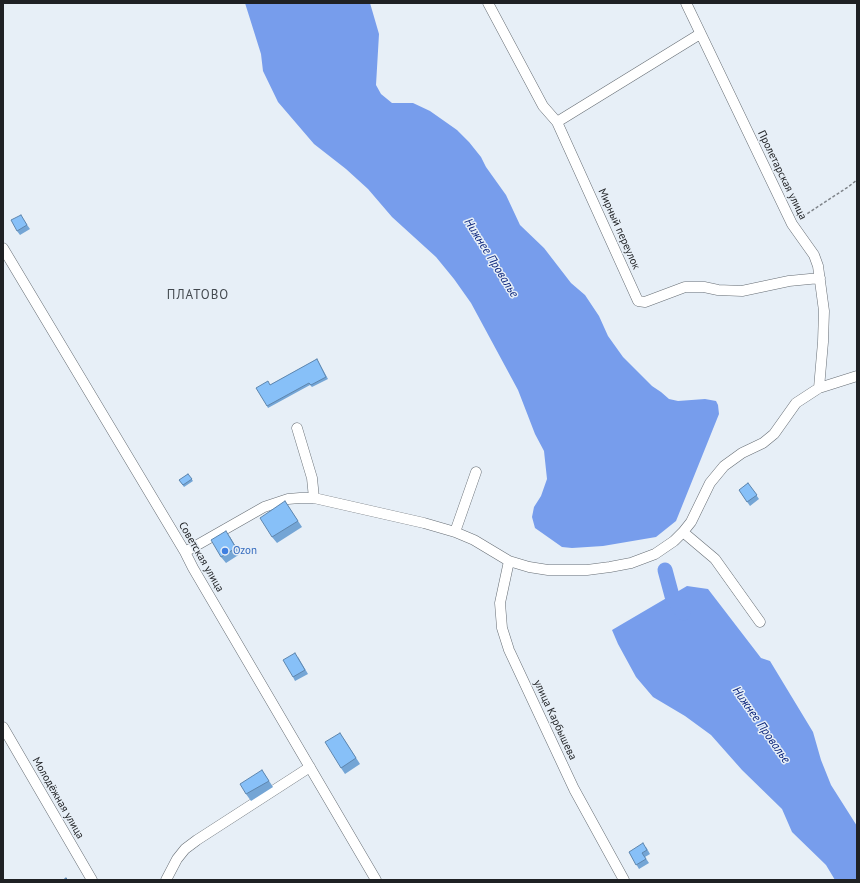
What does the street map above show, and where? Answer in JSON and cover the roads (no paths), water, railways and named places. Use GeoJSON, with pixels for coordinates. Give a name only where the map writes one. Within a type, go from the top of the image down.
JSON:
{"type":"FeatureCollection","features":[{"type":"Feature","properties":{"kind":"street","name":"Мирный переулок"},"geometry":{"type":"LineString","coordinates":[[488,3],[543,106],[558,122],[638,301],[645,302],[685,287],[704,287],[718,290],[742,291],[789,281],[820,278]]}},
{"type":"Feature","properties":{"kind":"street","name":"Пролетарская улица"},"geometry":{"type":"LineString","coordinates":[[686,3],[792,224],[814,255],[820,278],[824,311],[824,342],[819,388]]}},
{"type":"Feature","properties":{"kind":"street"},"geometry":{"type":"LineString","coordinates":[[558,122],[700,34]]}},
{"type":"Feature","properties":{"kind":"street","name":"Советская улица"},"geometry":{"type":"LineString","coordinates":[[3,248],[185,552],[376,880]]}},
{"type":"Feature","properties":{"kind":"street"},"geometry":{"type":"LineString","coordinates":[[185,552],[245,517],[270,505],[288,499],[314,498],[424,523],[455,532],[474,540],[509,561],[548,570],[568,571],[610,567],[632,563],[655,554],[684,532],[691,522],[710,484],[724,466],[742,453],[763,443],[774,434],[796,403],[819,388],[857,376]]}},
{"type":"Feature","properties":{"kind":"street"},"geometry":{"type":"LineString","coordinates":[[297,428],[312,478],[314,498]]}},
{"type":"Feature","properties":{"kind":"street"},"geometry":{"type":"LineString","coordinates":[[455,532],[476,472]]}},
{"type":"Feature","properties":{"kind":"street"},"geometry":{"type":"LineString","coordinates":[[684,532],[715,559],[760,622]]}},
{"type":"Feature","properties":{"kind":"street","name":"улица Карбышева"},"geometry":{"type":"LineString","coordinates":[[509,561],[500,603],[502,628],[509,650],[574,789],[624,880]]}},
{"type":"Feature","properties":{"kind":"street","name":"Молодёжная улица"},"geometry":{"type":"LineString","coordinates":[[3,727],[92,880]]}},
{"type":"Feature","properties":{"kind":"street"},"geometry":{"type":"LineString","coordinates":[[166,880],[177,859],[185,849],[310,767]]}},
{"type":"Feature","properties":{"kind":"water"},"geometry":{"type":"Polygon","coordinates":[[[245,3],[370,3],[379,34],[376,85],[381,94],[392,103],[413,103],[430,111],[457,130],[469,142],[481,157],[486,167],[506,195],[520,225],[544,248],[571,283],[585,295],[599,316],[608,336],[623,357],[652,386],[669,399],[678,401],[705,399],[716,401],[719,414],[676,521],[656,537],[603,546],[572,548],[562,547],[535,528],[532,517],[534,507],[541,496],[547,479],[544,451],[535,434],[518,390],[471,303],[436,257],[392,217],[368,189],[346,169],[314,144],[278,102],[263,71],[261,54],[245,3]]]}},
{"type":"Feature","properties":{"kind":"water"},"geometry":{"type":"Polygon","coordinates":[[[687,586],[708,589],[761,658],[770,661],[813,732],[821,760],[831,785],[857,826],[857,880],[835,880],[826,865],[792,832],[782,809],[742,770],[711,735],[685,716],[653,697],[636,677],[612,630],[687,586]]]}},
{"type":"Feature","properties":{"kind":"waterway","name":"Нижнее Провалье"},"geometry":{"type":"LineString","coordinates":[[665,570],[672,596],[683,613]]}},
{"type":"Feature","properties":{"kind":"place","name":"Ozon"},"geometry":{"type":"Point","coordinates":[225,551]}},
{"type":"Feature","properties":{"kind":"district","name":"ПЛАТОВО"},"geometry":{"type":"Point","coordinates":[198,295]}}]}
